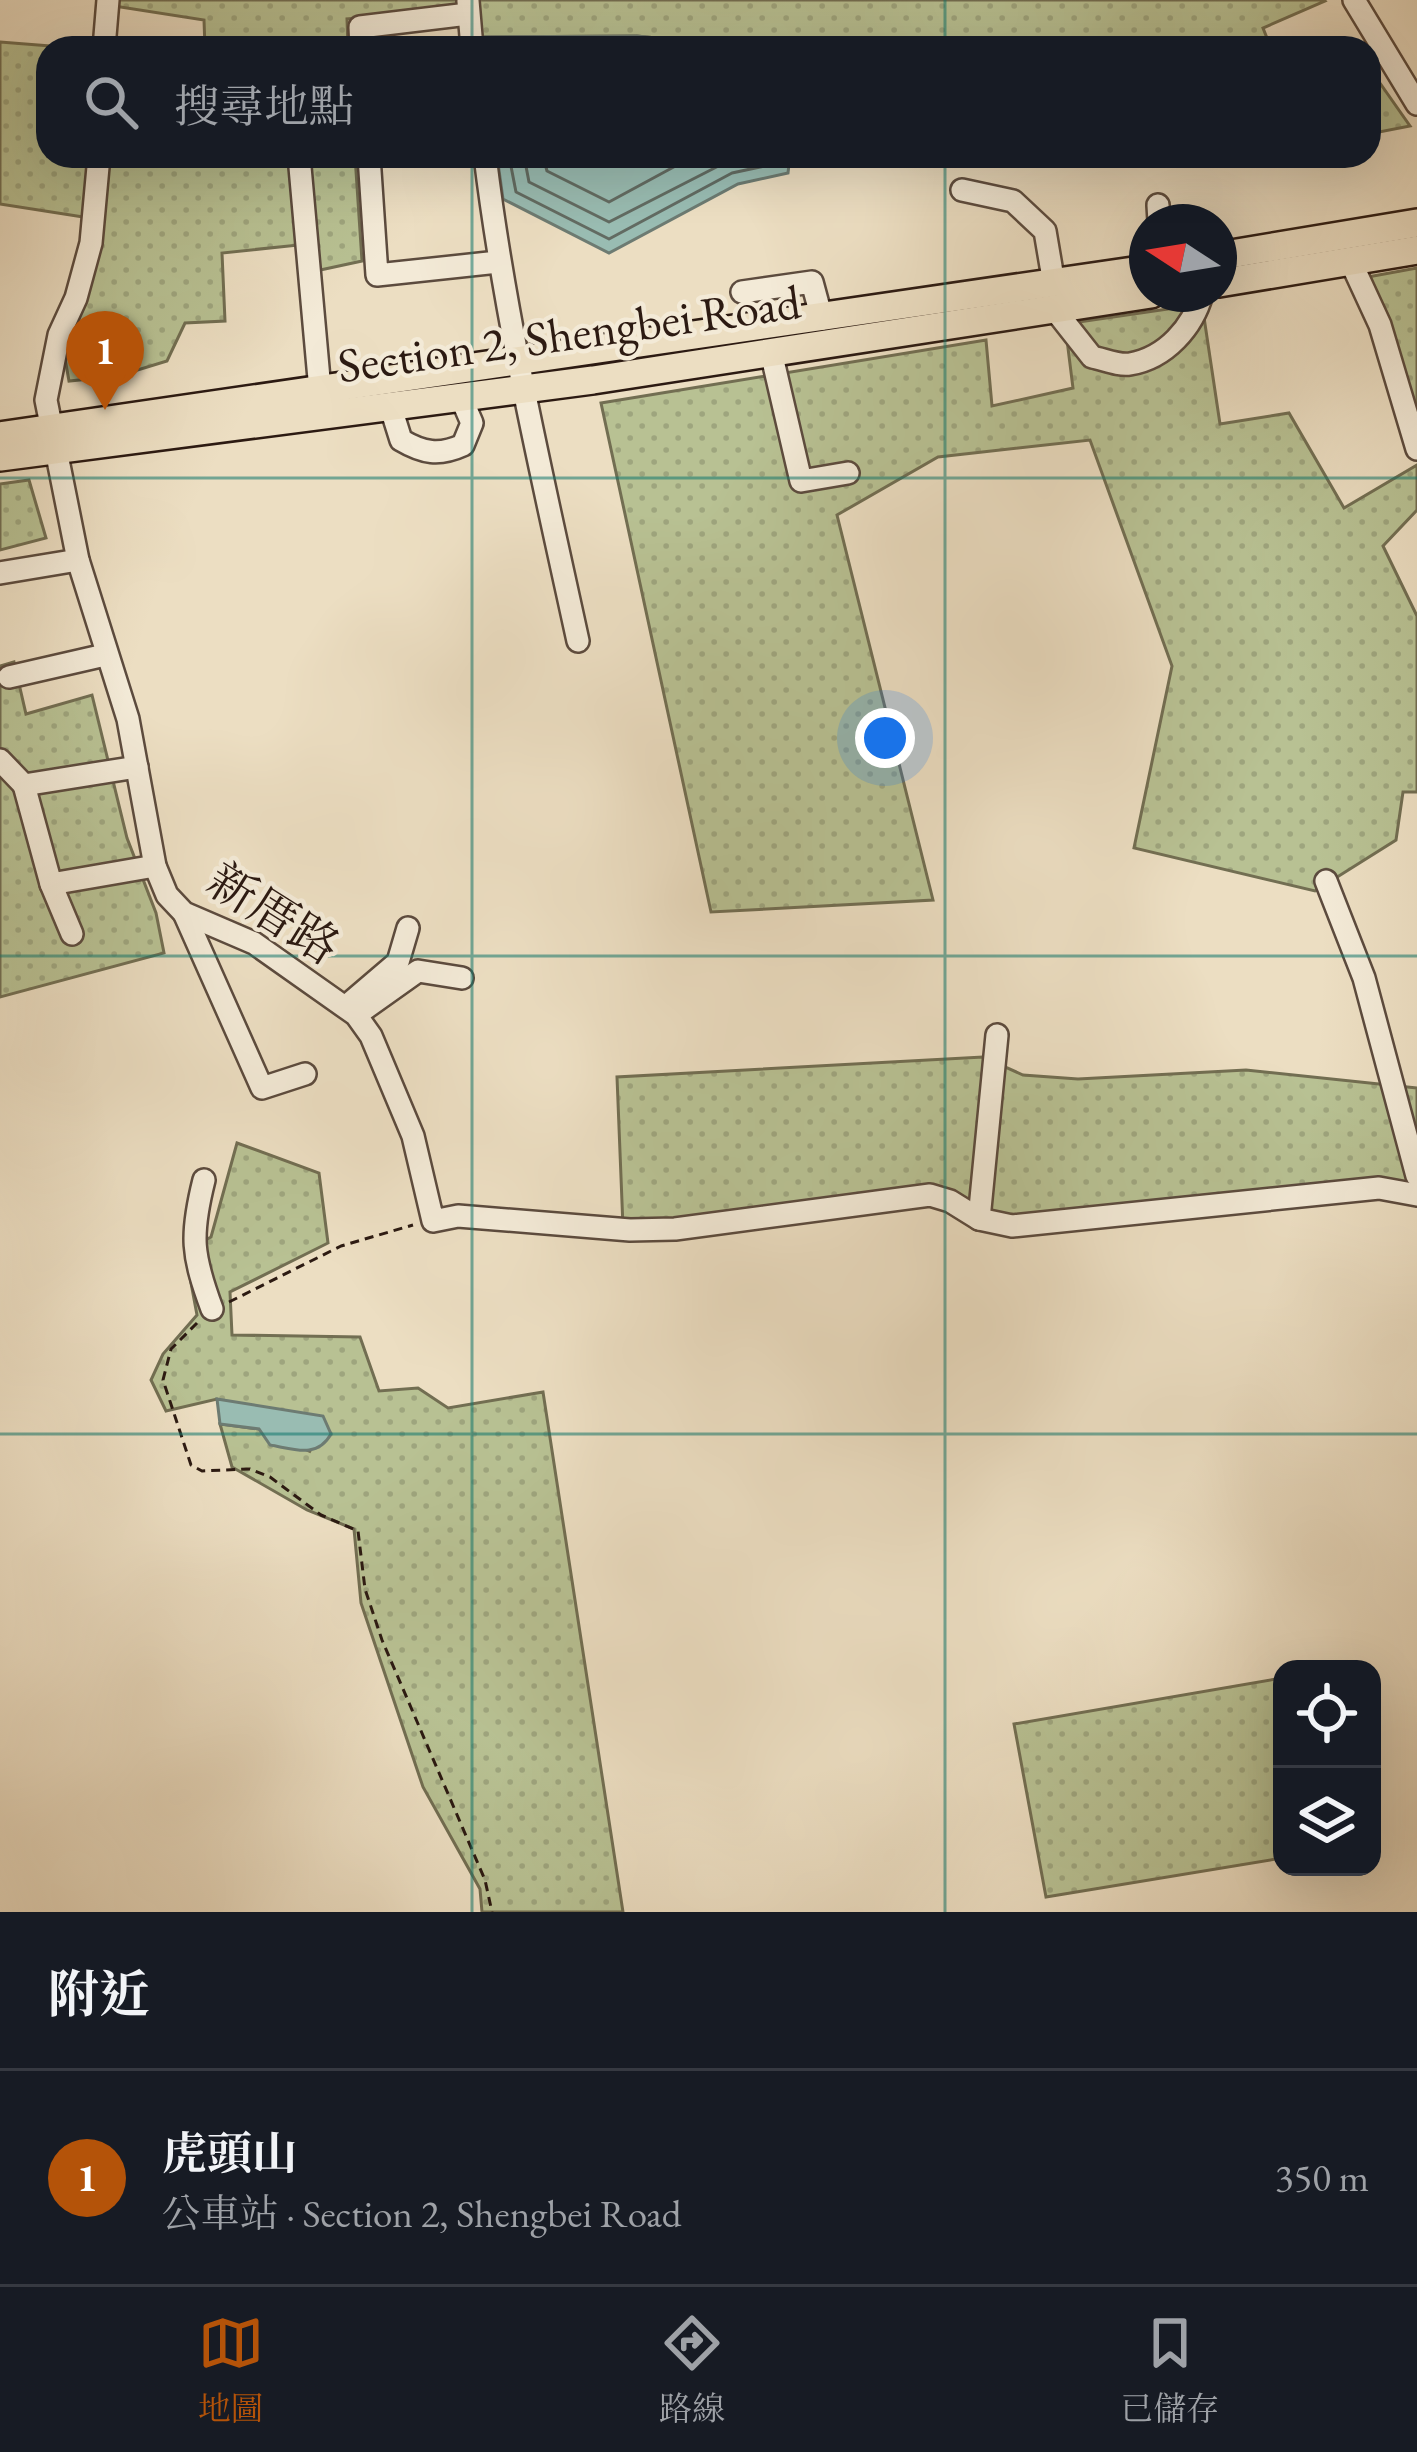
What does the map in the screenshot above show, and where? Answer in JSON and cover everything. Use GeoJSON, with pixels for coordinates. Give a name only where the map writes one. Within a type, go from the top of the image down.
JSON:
{"type":"FeatureCollection","features":[{"type":"Feature","properties":{"kind":"main road"},"geometry":{"type":"LineString","coordinates":[[1237,253],[1417,223]]}},
{"type":"Feature","properties":{"kind":"main road"},"geometry":{"type":"LineString","coordinates":[[1237,280],[1417,250]]}},
{"type":"Feature","properties":{"kind":"main road","name":"Section 2, Shengbei Road"},"geometry":{"type":"LineString","coordinates":[[0,457],[53,439],[320,390],[771,352],[1054,297],[1129,274]]}},
{"type":"Feature","properties":{"kind":"main road","name":"Section 2, Shengbei Road"},"geometry":{"type":"LineString","coordinates":[[0,436],[53,439],[390,405],[460,394],[520,374],[822,319],[1129,295]]}},
{"type":"Feature","properties":{"kind":"street"},"geometry":{"type":"LineString","coordinates":[[105,36],[107,0]]}},
{"type":"Feature","properties":{"kind":"street"},"geometry":{"type":"LineString","coordinates":[[1354,0],[1376,36]]}},
{"type":"Feature","properties":{"kind":"street"},"geometry":{"type":"LineString","coordinates":[[360,36],[360,27],[468,7]]}},
{"type":"Feature","properties":{"kind":"street"},"geometry":{"type":"LineString","coordinates":[[1381,45],[1417,104]]}},
{"type":"Feature","properties":{"kind":"street","name":"新厝路"},"geometry":{"type":"LineString","coordinates":[[98,168],[91,243],[52,366],[46,400],[78,560],[128,719],[154,866],[166,895],[184,914],[254,944],[350,1011],[371,1036],[413,1136],[433,1221]]}},
{"type":"Feature","properties":{"kind":"street"},"geometry":{"type":"LineString","coordinates":[[300,168],[320,390]]}},
{"type":"Feature","properties":{"kind":"street"},"geometry":{"type":"LineString","coordinates":[[370,168],[377,274],[498,262]]}},
{"type":"Feature","properties":{"kind":"street"},"geometry":{"type":"LineString","coordinates":[[486,168],[498,262],[578,641]]}},
{"type":"Feature","properties":{"kind":"street"},"geometry":{"type":"LineString","coordinates":[[962,190],[1012,201],[1046,232],[1054,297],[1092,357],[1129,364],[1173,345],[1197,312]]}},
{"type":"Feature","properties":{"kind":"street"},"geometry":{"type":"LineString","coordinates":[[1350,260],[1380,325],[1417,449]]}},
{"type":"Feature","properties":{"kind":"street"},"geometry":{"type":"LineString","coordinates":[[742,292],[812,282],[822,319]]}},
{"type":"Feature","properties":{"kind":"street"},"geometry":{"type":"LineString","coordinates":[[771,352],[801,481],[848,473]]}},
{"type":"Feature","properties":{"kind":"street"},"geometry":{"type":"LineString","coordinates":[[390,405],[401,440],[421,452],[446,453],[463,445],[472,423],[460,394]]}},
{"type":"Feature","properties":{"kind":"street"},"geometry":{"type":"LineString","coordinates":[[0,573],[78,560]]}},
{"type":"Feature","properties":{"kind":"street"},"geometry":{"type":"LineString","coordinates":[[9,677],[105,655]]}},
{"type":"Feature","properties":{"kind":"street"},"geometry":{"type":"LineString","coordinates":[[0,760],[24,785],[51,884],[72,934]]}},
{"type":"Feature","properties":{"kind":"street"},"geometry":{"type":"LineString","coordinates":[[24,785],[137,767]]}},
{"type":"Feature","properties":{"kind":"street"},"geometry":{"type":"LineString","coordinates":[[51,884],[154,866]]}},
{"type":"Feature","properties":{"kind":"street"},"geometry":{"type":"LineString","coordinates":[[1326,881],[1364,978],[1417,1176]]}},
{"type":"Feature","properties":{"kind":"street"},"geometry":{"type":"LineString","coordinates":[[184,914],[262,1088],[305,1074]]}},
{"type":"Feature","properties":{"kind":"street"},"geometry":{"type":"LineString","coordinates":[[350,1011],[398,962],[408,928]]}},
{"type":"Feature","properties":{"kind":"street"},"geometry":{"type":"LineString","coordinates":[[350,1011],[418,970],[462,978]]}},
{"type":"Feature","properties":{"kind":"street"},"geometry":{"type":"LineString","coordinates":[[980,1219],[997,1035]]}},
{"type":"Feature","properties":{"kind":"street"},"geometry":{"type":"LineString","coordinates":[[204,1180],[192,1227],[197,1268],[212,1309]]}},
{"type":"Feature","properties":{"kind":"street"},"geometry":{"type":"LineString","coordinates":[[433,1221],[458,1216],[652,1230],[930,1196],[950,1201],[980,1219],[1012,1226],[1379,1188],[1417,1196]]}},
{"type":"Feature","properties":{"kind":"path"},"geometry":{"type":"LineString","coordinates":[[433,1221],[341,1246],[212,1309],[171,1349],[163,1380],[191,1466],[202,1471],[250,1469],[320,1514],[358,1531],[365,1589],[382,1640],[485,1880],[492,1912]]}},
{"type":"Feature","properties":{"kind":"green space"},"geometry":{"type":"Polygon","coordinates":[[[114,0],[1325,1],[1263,28],[1266,36],[481,36],[461,10],[347,19],[348,36],[205,36],[204,20],[114,6],[114,0]]]}},
{"type":"Feature","properties":{"kind":"green space"},"geometry":{"type":"Polygon","coordinates":[[[0,42],[36,45],[36,168],[356,168],[362,261],[311,272],[298,245],[222,253],[225,321],[185,323],[167,361],[118,376],[69,381],[64,353],[96,219],[0,204],[0,42]]]}},
{"type":"Feature","properties":{"kind":"green space"},"geometry":{"type":"Polygon","coordinates":[[[1381,85],[1410,126],[1381,132],[1381,85]]]}},
{"type":"Feature","properties":{"kind":"green space"},"geometry":{"type":"Polygon","coordinates":[[[1417,268],[1417,445],[1357,279],[1417,268]]]}},
{"type":"Feature","properties":{"kind":"green space"},"geometry":{"type":"Polygon","coordinates":[[[1147,312],[1203,312],[1220,424],[1289,413],[1344,508],[1417,465],[1417,510],[1383,546],[1417,616],[1417,792],[1403,792],[1396,840],[1315,891],[1134,848],[1172,666],[1090,440],[938,457],[837,515],[933,900],[711,912],[601,403],[986,340],[992,406],[1073,388],[1065,324],[1147,312]]]}},
{"type":"Feature","properties":{"kind":"green space"},"geometry":{"type":"Polygon","coordinates":[[[29,480],[46,538],[0,550],[0,484],[29,480]]]}},
{"type":"Feature","properties":{"kind":"green space"},"geometry":{"type":"Polygon","coordinates":[[[14,662],[26,714],[92,695],[127,838],[156,913],[164,953],[0,997],[0,666],[14,662]]]}},
{"type":"Feature","properties":{"kind":"green space"},"geometry":{"type":"Polygon","coordinates":[[[983,1057],[1023,1075],[1078,1079],[1246,1070],[1417,1088],[1417,1129],[1400,1124],[1417,1205],[1399,1190],[999,1222],[940,1197],[623,1227],[617,1077],[983,1057]]]}},
{"type":"Feature","properties":{"kind":"green space"},"geometry":{"type":"Polygon","coordinates":[[[237,1143],[319,1173],[328,1243],[230,1292],[232,1335],[360,1337],[379,1391],[418,1388],[448,1408],[543,1392],[623,1912],[482,1912],[480,1889],[423,1787],[361,1603],[354,1529],[307,1510],[232,1467],[220,1424],[259,1429],[311,1452],[217,1399],[166,1411],[151,1380],[163,1354],[197,1315],[185,1251],[211,1237],[237,1143]]]}},
{"type":"Feature","properties":{"kind":"green space"},"geometry":{"type":"Polygon","coordinates":[[[1273,1680],[1273,1859],[1046,1897],[1014,1724],[1273,1680]]]}},
{"type":"Feature","properties":{"kind":"water"},"geometry":{"type":"Polygon","coordinates":[[[499,168],[789,168],[788,173],[738,184],[609,253],[503,199],[499,168]]]}},
{"type":"Feature","properties":{"kind":"water"},"geometry":{"type":"Polygon","coordinates":[[[217,1399],[323,1416],[331,1434],[312,1450],[270,1445],[259,1429],[220,1424],[217,1399]]]}},
{"type":"Feature","properties":{"kind":"place","name":"虎頭山"},"geometry":{"type":"Point","coordinates":[105,410]}}]}
